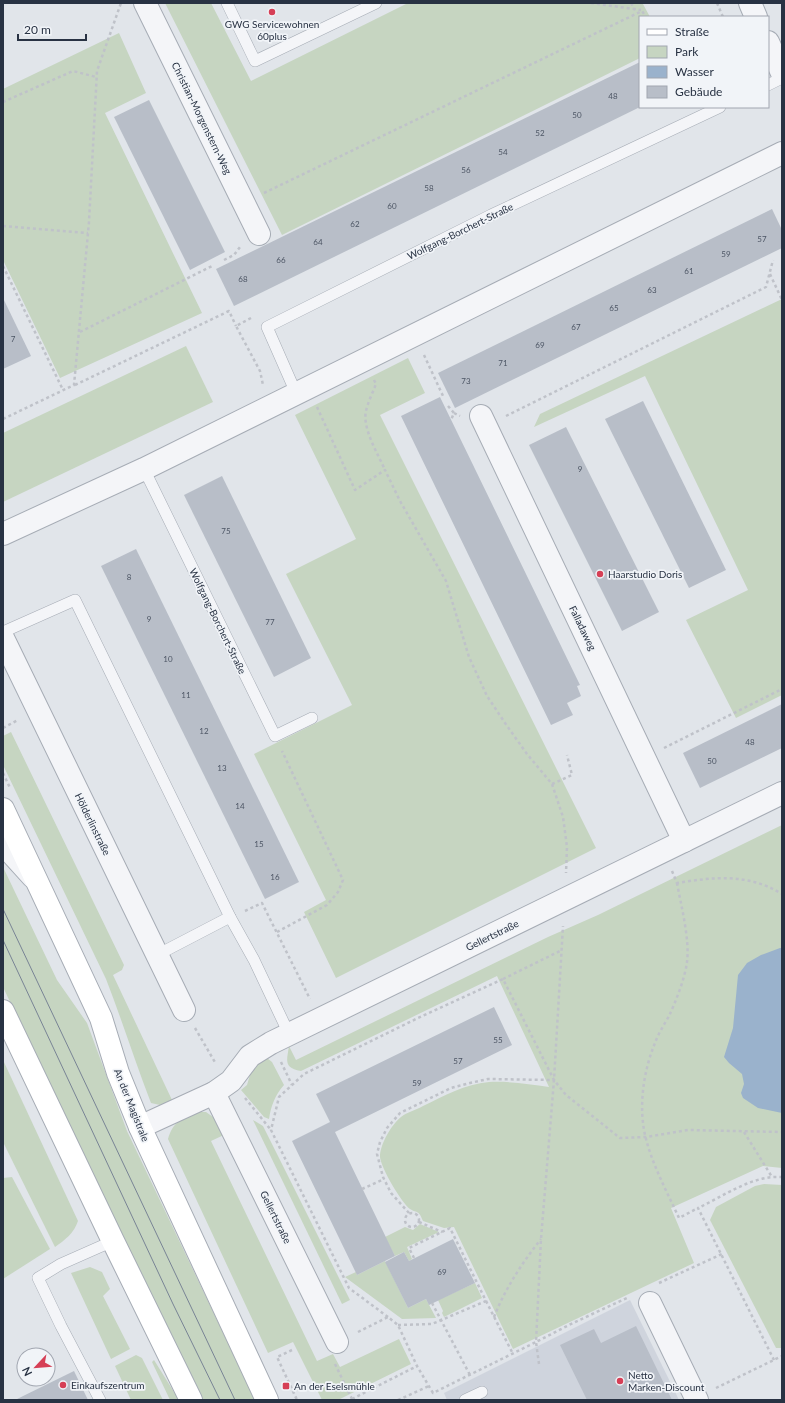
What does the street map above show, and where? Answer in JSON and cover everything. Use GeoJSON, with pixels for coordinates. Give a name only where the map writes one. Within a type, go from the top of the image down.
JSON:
{"type":"FeatureCollection","features":[{"type":"Feature","properties":{"kind":"main road","name":"An der Magistrale"},"geometry":{"type":"LineString","coordinates":[[3,809],[101,1018],[118,1073],[140,1127],[267,1400]]}},
{"type":"Feature","properties":{"kind":"main road"},"geometry":{"type":"LineString","coordinates":[[3,1011],[191,1400]]}},
{"type":"Feature","properties":{"kind":"street","name":"Christian-Morgenstern-Weg"},"geometry":{"type":"LineString","coordinates":[[144,3],[259,234]]}},
{"type":"Feature","properties":{"kind":"street"},"geometry":{"type":"LineString","coordinates":[[750,3],[756,16]]}},
{"type":"Feature","properties":{"kind":"street"},"geometry":{"type":"LineString","coordinates":[[769,44],[782,73]]}},
{"type":"Feature","properties":{"kind":"street"},"geometry":{"type":"LineString","coordinates":[[3,534],[144,469],[782,153]]}},
{"type":"Feature","properties":{"kind":"street","name":"Falladaweg"},"geometry":{"type":"LineString","coordinates":[[483,421],[684,841]]}},
{"type":"Feature","properties":{"kind":"street","name":"Hölderlinstraße"},"geometry":{"type":"LineString","coordinates":[[3,638],[184,1010]]}},
{"type":"Feature","properties":{"kind":"street","name":"Gellertstraße"},"geometry":{"type":"LineString","coordinates":[[140,1127],[223,1087],[250,1056],[289,1034],[564,901],[782,793]]}},
{"type":"Feature","properties":{"kind":"street"},"geometry":{"type":"LineString","coordinates":[[3,844],[39,884]]}},
{"type":"Feature","properties":{"kind":"street","name":"Gellertstraße"},"geometry":{"type":"LineString","coordinates":[[223,1087],[337,1342]]}},
{"type":"Feature","properties":{"kind":"street"},"geometry":{"type":"LineString","coordinates":[[647,1297],[697,1399]]}},
{"type":"Feature","properties":{"kind":"lane"},"geometry":{"type":"LineString","coordinates":[[227,3],[255,61],[376,3]]}},
{"type":"Feature","properties":{"kind":"lane"},"geometry":{"type":"LineString","coordinates":[[769,84],[782,78]]}},
{"type":"Feature","properties":{"kind":"lane","name":"Wolfgang-Borchert-Straße"},"geometry":{"type":"LineString","coordinates":[[302,390],[267,327],[491,215],[718,108]]}},
{"type":"Feature","properties":{"kind":"lane","name":"Wolfgang-Borchert-Straße"},"geometry":{"type":"LineString","coordinates":[[144,469],[275,736]]}},
{"type":"Feature","properties":{"kind":"lane"},"geometry":{"type":"LineString","coordinates":[[3,632],[76,600],[230,917],[254,960],[289,1034]]}},
{"type":"Feature","properties":{"kind":"lane"},"geometry":{"type":"LineString","coordinates":[[275,736],[312,718]]}},
{"type":"Feature","properties":{"kind":"lane"},"geometry":{"type":"LineString","coordinates":[[157,955],[230,917]]}},
{"type":"Feature","properties":{"kind":"lane"},"geometry":{"type":"LineString","coordinates":[[100,1400],[61,1326],[38,1278],[61,1264],[113,1241]]}},
{"type":"Feature","properties":{"kind":"lane"},"geometry":{"type":"LineString","coordinates":[[465,1400],[482,1392]]}},
{"type":"Feature","properties":{"kind":"path"},"geometry":{"type":"LineString","coordinates":[[74,385],[88,233],[96,77],[121,3]]}},
{"type":"Feature","properties":{"kind":"path"},"geometry":{"type":"LineString","coordinates":[[591,3],[642,10]]}},
{"type":"Feature","properties":{"kind":"path"},"geometry":{"type":"LineString","coordinates":[[631,3],[635,10]]}},
{"type":"Feature","properties":{"kind":"path"},"geometry":{"type":"LineString","coordinates":[[717,3],[723,16]]}},
{"type":"Feature","properties":{"kind":"path"},"geometry":{"type":"LineString","coordinates":[[244,203],[642,10]]}},
{"type":"Feature","properties":{"kind":"path"},"geometry":{"type":"LineString","coordinates":[[642,10],[645,16]]}},
{"type":"Feature","properties":{"kind":"path"},"geometry":{"type":"LineString","coordinates":[[3,102],[73,71],[96,77]]}},
{"type":"Feature","properties":{"kind":"path"},"geometry":{"type":"LineString","coordinates":[[3,226],[88,233]]}},
{"type":"Feature","properties":{"kind":"path"},"geometry":{"type":"LineString","coordinates":[[224,260],[234,255]]}},
{"type":"Feature","properties":{"kind":"path"},"geometry":{"type":"LineString","coordinates":[[483,421],[766,287],[773,260]]}},
{"type":"Feature","properties":{"kind":"path"},"geometry":{"type":"LineString","coordinates":[[79,332],[214,265]]}},
{"type":"Feature","properties":{"kind":"path"},"geometry":{"type":"LineString","coordinates":[[3,266],[63,390]]}},
{"type":"Feature","properties":{"kind":"path"},"geometry":{"type":"LineString","coordinates":[[770,274],[782,300]]}},
{"type":"Feature","properties":{"kind":"path"},"geometry":{"type":"LineString","coordinates":[[3,419],[228,311],[236,326]]}},
{"type":"Feature","properties":{"kind":"path"},"geometry":{"type":"LineString","coordinates":[[366,358],[376,384],[366,411],[366,423],[370,436],[400,501],[446,581],[469,657],[487,696],[527,754],[552,784],[563,817],[567,847],[554,1080],[541,1239],[536,1342],[539,1364]]}},
{"type":"Feature","properties":{"kind":"path"},"geometry":{"type":"LineString","coordinates":[[429,366],[444,396]]}},
{"type":"Feature","properties":{"kind":"path"},"geometry":{"type":"LineString","coordinates":[[302,390],[355,490],[385,470]]}},
{"type":"Feature","properties":{"kind":"path"},"geometry":{"type":"LineString","coordinates":[[448,406],[454,414],[451,420]]}},
{"type":"Feature","properties":{"kind":"path"},"geometry":{"type":"LineString","coordinates":[[645,758],[782,689]]}},
{"type":"Feature","properties":{"kind":"path"},"geometry":{"type":"LineString","coordinates":[[3,728],[18,720]]}},
{"type":"Feature","properties":{"kind":"path"},"geometry":{"type":"LineString","coordinates":[[275,736],[343,880],[338,892],[327,905],[277,932]]}},
{"type":"Feature","properties":{"kind":"path"},"geometry":{"type":"LineString","coordinates":[[552,784],[572,775],[567,755]]}},
{"type":"Feature","properties":{"kind":"path"},"geometry":{"type":"LineString","coordinates":[[663,851],[677,883],[687,943],[687,962],[678,995],[655,1043],[646,1071],[643,1093],[643,1108],[646,1137],[653,1160],[679,1218],[747,1184],[772,1177],[782,1177]]}},
{"type":"Feature","properties":{"kind":"path"},"geometry":{"type":"LineString","coordinates":[[677,883],[717,878],[737,878],[758,883],[782,894]]}},
{"type":"Feature","properties":{"kind":"path"},"geometry":{"type":"LineString","coordinates":[[230,917],[262,903],[320,1019]]}},
{"type":"Feature","properties":{"kind":"path"},"geometry":{"type":"LineString","coordinates":[[271,1130],[279,1096],[304,1074],[562,950]]}},
{"type":"Feature","properties":{"kind":"path"},"geometry":{"type":"LineString","coordinates":[[503,979],[554,1080],[566,1095],[620,1138],[646,1137],[688,1130],[782,1132]]}},
{"type":"Feature","properties":{"kind":"path"},"geometry":{"type":"LineString","coordinates":[[184,1010],[219,1070],[223,1087],[271,1130],[349,1288],[398,1325],[417,1366],[433,1393],[573,1323],[647,1297],[722,1254]]}},
{"type":"Feature","properties":{"kind":"path"},"geometry":{"type":"LineString","coordinates":[[419,1222],[418,1215],[415,1213],[409,1213],[391,1193],[379,1167],[377,1154],[380,1142],[387,1128],[400,1113],[451,1088],[488,1079],[554,1080]]}},
{"type":"Feature","properties":{"kind":"path"},"geometry":{"type":"LineString","coordinates":[[744,1132],[772,1177]]}},
{"type":"Feature","properties":{"kind":"path"},"geometry":{"type":"LineString","coordinates":[[362,1189],[384,1179]]}},
{"type":"Feature","properties":{"kind":"path"},"geometry":{"type":"LineString","coordinates":[[698,1208],[774,1360]]}},
{"type":"Feature","properties":{"kind":"path"},"geometry":{"type":"LineString","coordinates":[[409,1213],[406,1216],[406,1224],[413,1227],[419,1222]]}},
{"type":"Feature","properties":{"kind":"path"},"geometry":{"type":"LineString","coordinates":[[419,1222],[443,1232]]}},
{"type":"Feature","properties":{"kind":"path"},"geometry":{"type":"LineString","coordinates":[[414,1258],[409,1248],[450,1228],[513,1354]]}},
{"type":"Feature","properties":{"kind":"path"},"geometry":{"type":"LineString","coordinates":[[494,1317],[500,1301],[525,1259],[541,1239]]}},
{"type":"Feature","properties":{"kind":"path"},"geometry":{"type":"LineString","coordinates":[[398,1325],[432,1324],[486,1301]]}},
{"type":"Feature","properties":{"kind":"path"},"geometry":{"type":"LineString","coordinates":[[432,1303],[470,1375]]}},
{"type":"Feature","properties":{"kind":"path"},"geometry":{"type":"LineString","coordinates":[[388,1317],[327,1346],[351,1400],[417,1366]]}},
{"type":"Feature","properties":{"kind":"path"},"geometry":{"type":"LineString","coordinates":[[292,1350],[277,1357],[297,1400]]}},
{"type":"Feature","properties":{"kind":"path"},"geometry":{"type":"LineString","coordinates":[[697,1399],[782,1356]]}},
{"type":"Feature","properties":{"kind":"path"},"geometry":{"type":"LineString","coordinates":[[398,1400],[429,1386]]}},
{"type":"Feature","properties":{"kind":"shaded area"},"geometry":{"type":"Polygon","coordinates":[[[630,1300],[679,1400],[447,1400],[444,1393],[630,1300]]]}},
{"type":"Feature","properties":{"kind":"green space"},"geometry":{"type":"Polygon","coordinates":[[[165,3],[211,3],[251,81],[408,3],[646,3],[643,4],[649,16],[639,16],[639,58],[282,235],[165,3]]]}},
{"type":"Feature","properties":{"kind":"green space"},"geometry":{"type":"Polygon","coordinates":[[[119,33],[146,93],[105,113],[202,313],[60,378],[3,260],[3,89],[119,33]]]}},
{"type":"Feature","properties":{"kind":"green space"},"geometry":{"type":"Polygon","coordinates":[[[782,299],[782,695],[736,718],[686,620],[748,590],[645,376],[534,427],[540,414],[782,299]]]}},
{"type":"Feature","properties":{"kind":"green space"},"geometry":{"type":"Polygon","coordinates":[[[186,346],[213,402],[3,502],[3,433],[186,346]]]}},
{"type":"Feature","properties":{"kind":"green space"},"geometry":{"type":"Polygon","coordinates":[[[408,358],[425,393],[380,415],[596,848],[336,978],[304,912],[326,900],[254,754],[352,705],[286,574],[356,539],[295,415],[408,358]]]}},
{"type":"Feature","properties":{"kind":"green space"},"geometry":{"type":"Polygon","coordinates":[[[11,732],[124,965],[122,970],[113,975],[172,1100],[160,1105],[151,1103],[106,979],[3,765],[3,736],[11,732]]]}},
{"type":"Feature","properties":{"kind":"green space"},"geometry":{"type":"Polygon","coordinates":[[[782,825],[782,1168],[763,1166],[671,1208],[694,1263],[513,1349],[454,1227],[444,1228],[423,1221],[419,1213],[410,1209],[392,1184],[384,1169],[380,1157],[382,1146],[387,1135],[394,1124],[401,1117],[455,1091],[472,1085],[489,1082],[512,1082],[549,1087],[497,976],[301,1071],[291,1068],[288,1063],[287,1059],[289,1046],[296,1060],[782,825]]]}},
{"type":"Feature","properties":{"kind":"green space"},"geometry":{"type":"Polygon","coordinates":[[[3,867],[57,980],[87,1023],[127,1131],[255,1400],[198,1400],[3,987],[3,867]]]}},
{"type":"Feature","properties":{"kind":"green space"},"geometry":{"type":"Polygon","coordinates":[[[267,1058],[272,1062],[284,1085],[274,1101],[269,1119],[264,1117],[241,1090],[247,1085],[252,1068],[267,1058]]]}},
{"type":"Feature","properties":{"kind":"green space"},"geometry":{"type":"Polygon","coordinates":[[[3,1060],[78,1221],[72,1233],[55,1247],[3,1142],[3,1060]]]}},
{"type":"Feature","properties":{"kind":"green space"},"geometry":{"type":"Polygon","coordinates":[[[196,1112],[206,1112],[220,1122],[226,1134],[211,1141],[317,1361],[333,1354],[340,1367],[399,1339],[411,1364],[338,1400],[322,1400],[293,1342],[268,1353],[168,1139],[172,1129],[178,1122],[196,1112]]]}},
{"type":"Feature","properties":{"kind":"green space"},"geometry":{"type":"Polygon","coordinates":[[[253,1120],[263,1126],[350,1300],[342,1304],[253,1120]]]}},
{"type":"Feature","properties":{"kind":"green space"},"geometry":{"type":"Polygon","coordinates":[[[12,1177],[50,1249],[3,1279],[3,1178],[12,1177]]]}},
{"type":"Feature","properties":{"kind":"green space"},"geometry":{"type":"Polygon","coordinates":[[[764,1184],[782,1185],[782,1348],[776,1348],[710,1220],[716,1207],[755,1186],[764,1184]]]}},
{"type":"Feature","properties":{"kind":"green space"},"geometry":{"type":"Polygon","coordinates":[[[420,1224],[439,1232],[407,1247],[412,1259],[409,1261],[404,1252],[395,1256],[385,1237],[405,1227],[413,1230],[420,1224]]]}},
{"type":"Feature","properties":{"kind":"green space"},"geometry":{"type":"Polygon","coordinates":[[[385,1261],[408,1308],[426,1299],[436,1318],[402,1319],[345,1277],[356,1272],[357,1275],[385,1261]]]}},
{"type":"Feature","properties":{"kind":"green space"},"geometry":{"type":"Polygon","coordinates":[[[90,1267],[102,1272],[110,1289],[103,1296],[130,1349],[111,1359],[71,1273],[90,1267]]]}},
{"type":"Feature","properties":{"kind":"green space"},"geometry":{"type":"Polygon","coordinates":[[[475,1283],[482,1298],[444,1317],[438,1300],[475,1283]]]}},
{"type":"Feature","properties":{"kind":"green space"},"geometry":{"type":"Polygon","coordinates":[[[136,1355],[142,1358],[163,1400],[131,1400],[115,1366],[136,1355]]]}},
{"type":"Feature","properties":{"kind":"green space"},"geometry":{"type":"Polygon","coordinates":[[[154,1360],[179,1400],[170,1400],[152,1362],[154,1360]]]}},
{"type":"Feature","properties":{"kind":"water"},"geometry":{"type":"Polygon","coordinates":[[[782,948],[782,1113],[758,1108],[743,1098],[741,1093],[744,1084],[742,1074],[724,1057],[733,1028],[738,975],[747,963],[761,955],[782,948]]]}},
{"type":"Feature","properties":{"kind":"building"},"geometry":{"type":"Polygon","coordinates":[[[639,62],[639,107],[234,306],[216,269],[639,62]]]}},
{"type":"Feature","properties":{"kind":"building"},"geometry":{"type":"Polygon","coordinates":[[[149,100],[225,252],[190,270],[114,117],[149,100]]]}},
{"type":"Feature","properties":{"kind":"building"},"geometry":{"type":"Polygon","coordinates":[[[772,209],[782,230],[782,248],[455,408],[438,373],[772,209]]]}},
{"type":"Feature","properties":{"kind":"building"},"geometry":{"type":"Polygon","coordinates":[[[3,298],[31,356],[3,369],[3,298]]]}},
{"type":"Feature","properties":{"kind":"building"},"geometry":{"type":"Polygon","coordinates":[[[440,397],[580,685],[577,686],[581,696],[567,703],[573,715],[551,725],[401,416],[440,397]]]}},
{"type":"Feature","properties":{"kind":"building"},"geometry":{"type":"Polygon","coordinates":[[[643,401],[726,570],[689,588],[605,419],[643,401]]]}},
{"type":"Feature","properties":{"kind":"building"},"geometry":{"type":"Polygon","coordinates":[[[566,427],[659,612],[622,631],[529,445],[566,427]]]}},
{"type":"Feature","properties":{"kind":"building"},"geometry":{"type":"Polygon","coordinates":[[[222,476],[311,658],[274,677],[184,495],[222,476]]]}},
{"type":"Feature","properties":{"kind":"building"},"geometry":{"type":"Polygon","coordinates":[[[136,549],[299,882],[265,899],[101,566],[136,549]]]}},
{"type":"Feature","properties":{"kind":"building"},"geometry":{"type":"Polygon","coordinates":[[[782,704],[782,748],[700,788],[683,753],[782,704]]]}},
{"type":"Feature","properties":{"kind":"building"},"geometry":{"type":"Polygon","coordinates":[[[494,1007],[512,1045],[335,1132],[395,1256],[357,1275],[292,1141],[330,1122],[316,1094],[494,1007]]]}},
{"type":"Feature","properties":{"kind":"building"},"geometry":{"type":"Polygon","coordinates":[[[453,1239],[475,1283],[429,1305],[426,1299],[408,1308],[385,1262],[404,1252],[409,1261],[453,1239]]]}},
{"type":"Feature","properties":{"kind":"building","name":"Netto Marken-Discount"},"geometry":{"type":"Polygon","coordinates":[[[636,1326],[672,1400],[587,1400],[560,1345],[594,1329],[601,1343],[636,1326]]]}},
{"type":"Feature","properties":{"kind":"building","name":"Einkaufszentrum"},"geometry":{"type":"Polygon","coordinates":[[[74,1371],[88,1400],[15,1400],[41,1387],[56,1387],[56,1380],[74,1371]]]}},
{"type":"Feature","properties":{"kind":"tram line"},"geometry":{"type":"LineString","coordinates":[[3,909],[235,1400]]}},
{"type":"Feature","properties":{"kind":"tram line"},"geometry":{"type":"LineString","coordinates":[[3,940],[173,1304],[220,1400]]}},
{"type":"Feature","properties":{"kind":"place","name":"GWG Servicewohnen 60plus"},"geometry":{"type":"Point","coordinates":[272,12]}},
{"type":"Feature","properties":{"kind":"place","name":"Haarstudio Doris"},"geometry":{"type":"Point","coordinates":[600,574]}},
{"type":"Feature","properties":{"kind":"place","name":"Netto Marken-Discount"},"geometry":{"type":"Point","coordinates":[620,1381]}},
{"type":"Feature","properties":{"kind":"place","name":"Einkaufszentrum"},"geometry":{"type":"Point","coordinates":[63,1385]}},
{"type":"Feature","properties":{"kind":"place","name":"An der Eselsmühle"},"geometry":{"type":"Point","coordinates":[286,1386]}}]}
